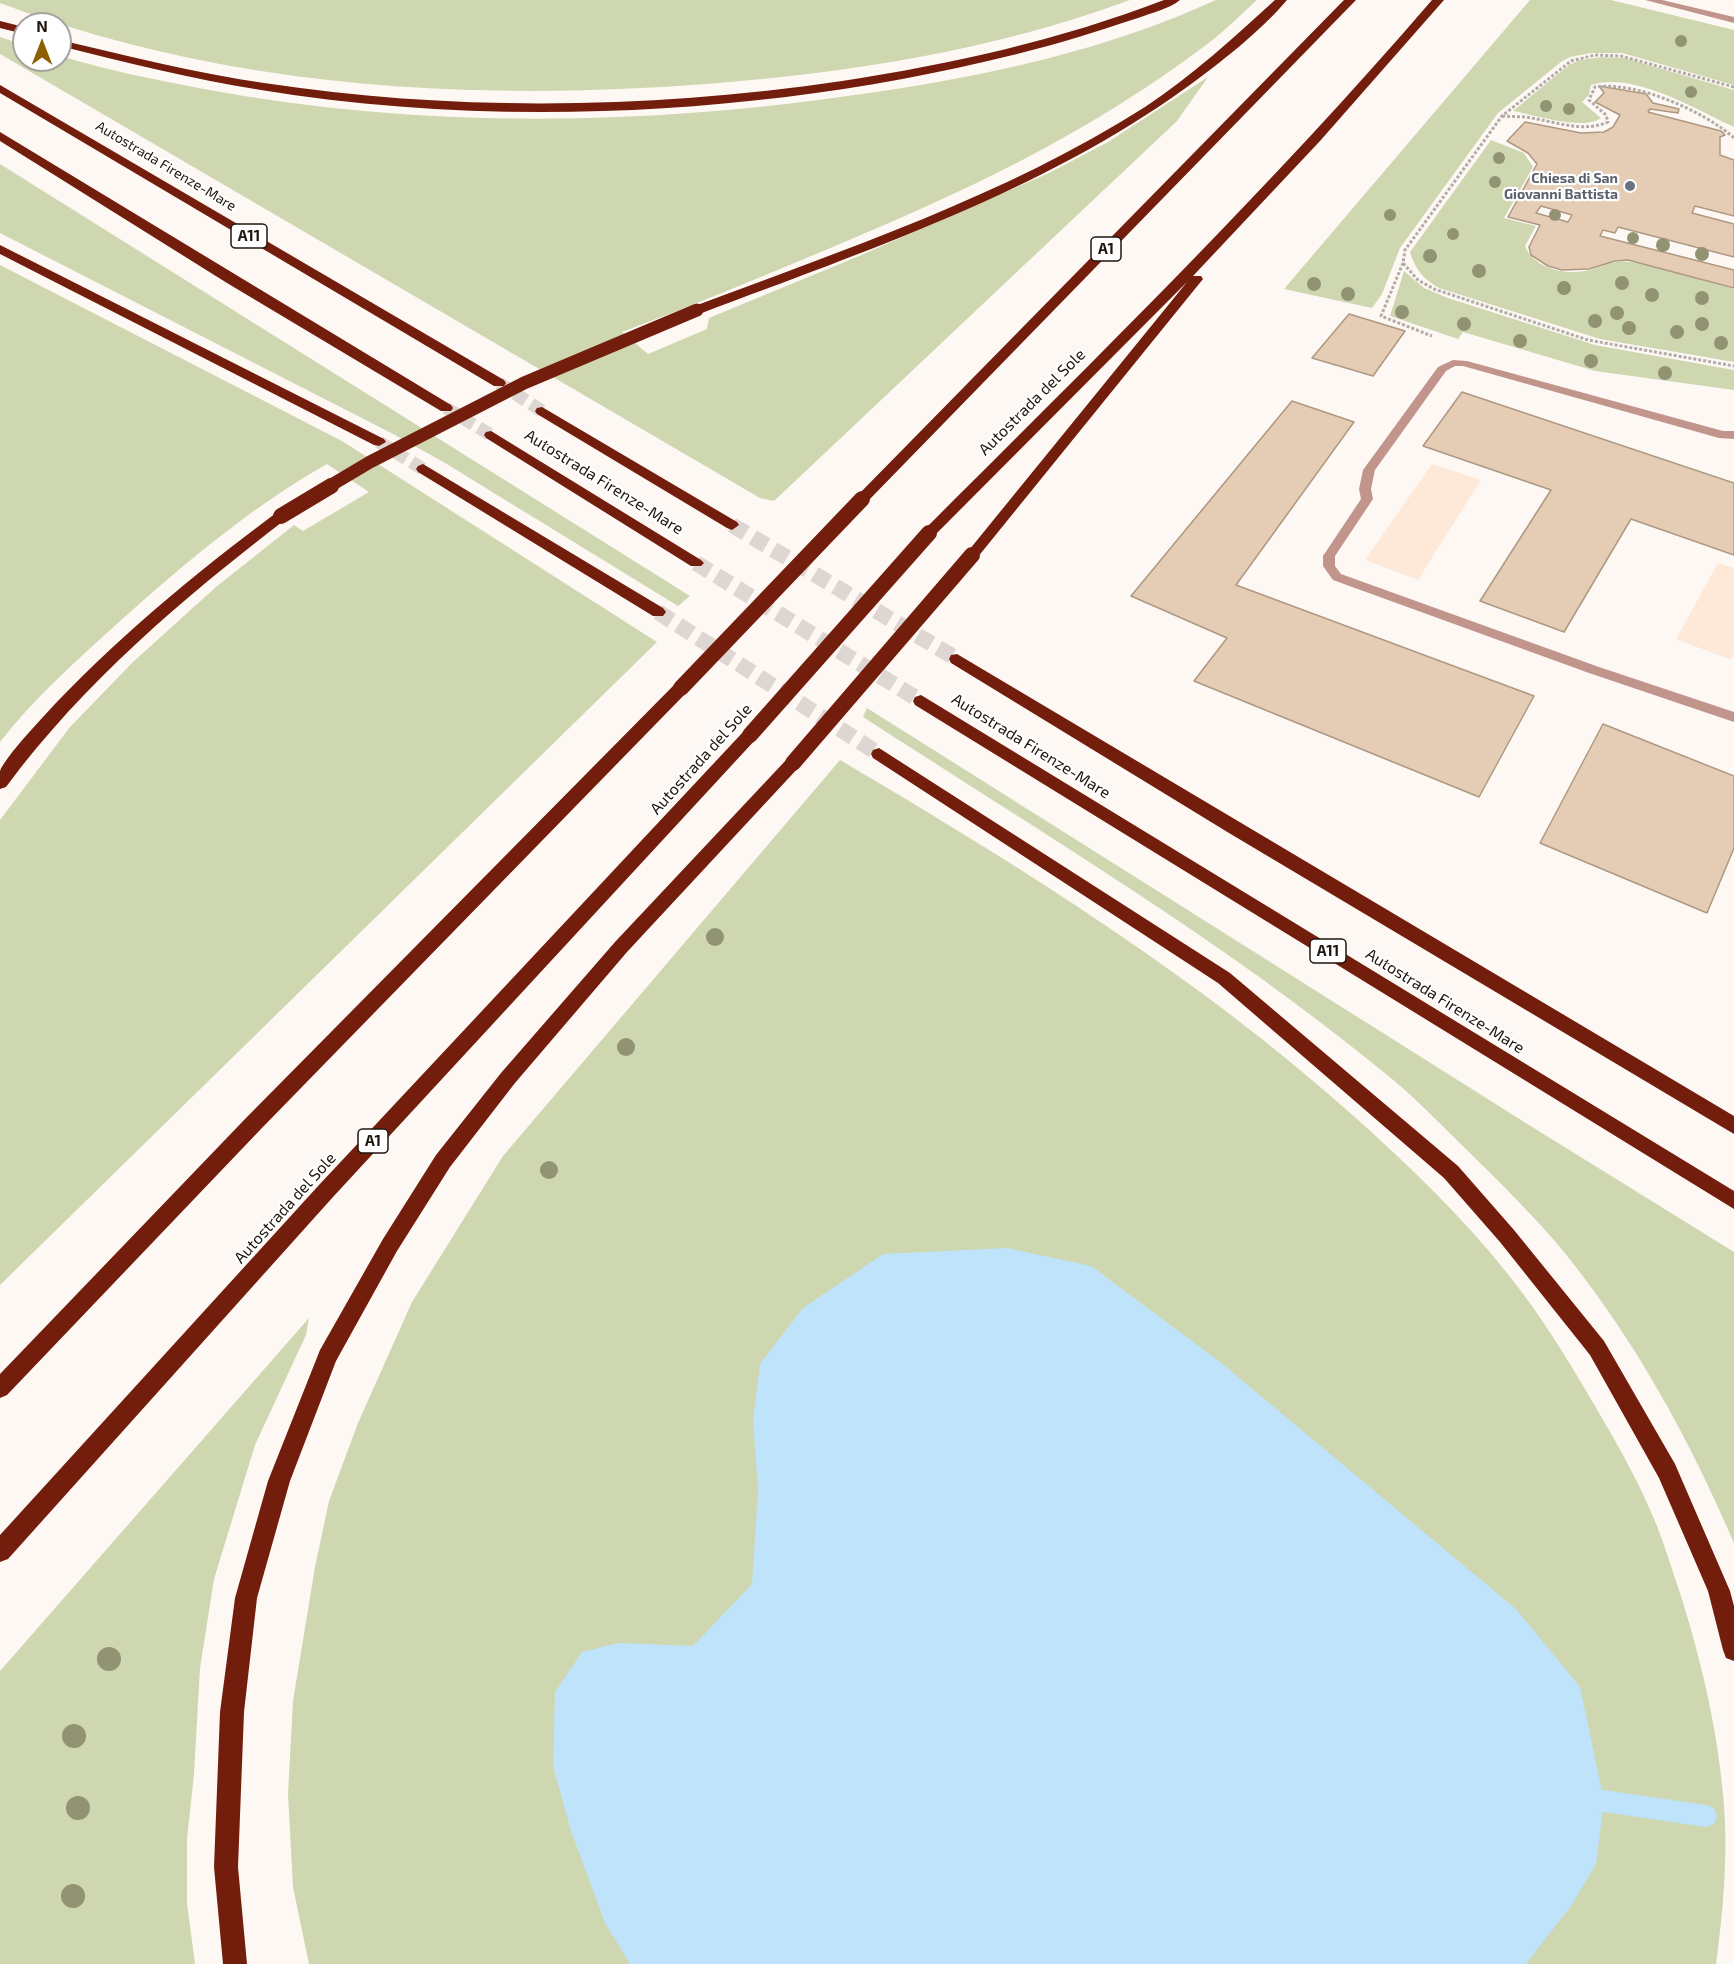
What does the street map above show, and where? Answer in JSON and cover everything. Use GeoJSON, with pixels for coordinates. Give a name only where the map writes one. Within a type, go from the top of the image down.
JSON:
{"type":"FeatureCollection","features":[{"type":"Feature","properties":{"kind":"highway"},"geometry":{"type":"LineString","coordinates":[[72,47],[135,63],[291,91],[445,104],[525,107],[606,105],[767,95],[843,86],[945,68],[1092,30],[1174,0]]}},
{"type":"Feature","properties":{"kind":"highway"},"geometry":{"type":"LineString","coordinates":[[0,783],[38,733],[104,664],[160,612],[281,516],[370,462],[524,383],[698,310],[927,223],[1058,161],[1149,109],[1207,67],[1281,0]]}},
{"type":"Feature","properties":{"kind":"highway","name":"A1"},"geometry":{"type":"LineString","coordinates":[[0,1388],[262,1115],[1350,0]]}},
{"type":"Feature","properties":{"kind":"highway","name":"Autostrada del Sole"},"geometry":{"type":"LineString","coordinates":[[0,1551],[326,1191],[750,735],[929,533],[1261,199],[1387,61],[1438,0]]}},
{"type":"Feature","properties":{"kind":"highway"},"geometry":{"type":"LineString","coordinates":[[1387,61],[1451,0]]}},
{"type":"Feature","properties":{"kind":"highway","name":"Autostrada Firenze-Mare"},"geometry":{"type":"LineString","coordinates":[[0,88],[499,383]]}},
{"type":"Feature","properties":{"kind":"highway"},"geometry":{"type":"LineString","coordinates":[[0,136],[232,280],[447,408]]}},
{"type":"Feature","properties":{"kind":"highway"},"geometry":{"type":"LineString","coordinates":[[236,1964],[226,1867],[232,1712],[246,1598],[279,1481],[327,1357],[390,1245],[450,1151],[508,1078],[621,947],[793,763],[972,555],[1261,199]]}},
{"type":"Feature","properties":{"kind":"highway"},"geometry":{"type":"LineString","coordinates":[[0,249],[379,441]]}},
{"type":"Feature","properties":{"kind":"highway","name":"Autostrada Firenze-Mare"},"geometry":{"type":"LineString","coordinates":[[542,411],[732,525]]}},
{"type":"Feature","properties":{"kind":"highway","name":"Autostrada Firenze-Mare"},"geometry":{"type":"LineString","coordinates":[[491,435],[696,563]]}},
{"type":"Feature","properties":{"kind":"highway"},"geometry":{"type":"LineString","coordinates":[[423,469],[658,612]]}},
{"type":"Feature","properties":{"kind":"highway","name":"Autostrada Firenze-Mare"},"geometry":{"type":"LineString","coordinates":[[957,660],[1235,829],[1734,1126]]}},
{"type":"Feature","properties":{"kind":"highway","name":"Autostrada Firenze-Mare"},"geometry":{"type":"LineString","coordinates":[[921,701],[1734,1201]]}},
{"type":"Feature","properties":{"kind":"highway"},"geometry":{"type":"LineString","coordinates":[[879,754],[1224,978],[1451,1172],[1507,1236],[1597,1348],[1667,1471],[1719,1591],[1734,1650]]}},
{"type":"Feature","properties":{"kind":"street"},"geometry":{"type":"LineString","coordinates":[[1650,0],[1734,20]]}},
{"type":"Feature","properties":{"kind":"street"},"geometry":{"type":"LineString","coordinates":[[1730,437],[1463,363],[1452,363],[1442,369],[1369,470],[1365,489],[1367,499],[1329,556],[1329,566],[1337,577],[1594,670],[1734,717]]}},
{"type":"Feature","properties":{"kind":"path"},"geometry":{"type":"LineString","coordinates":[[1463,363],[1440,346],[1431,335],[1381,316],[1406,250],[1502,116],[1571,61],[1586,56],[1608,55],[1634,58],[1734,87]]}},
{"type":"Feature","properties":{"kind":"path"},"geometry":{"type":"LineString","coordinates":[[1502,116],[1528,117],[1586,127],[1604,124],[1608,122],[1606,115],[1589,100],[1595,87],[1608,85],[1658,96],[1721,128],[1734,138]]}},
{"type":"Feature","properties":{"kind":"path"},"geometry":{"type":"LineString","coordinates":[[1403,263],[1418,280],[1434,289],[1588,340],[1734,366]]}},
{"type":"Feature","properties":{"kind":"shaded area"},"geometry":{"type":"Polygon","coordinates":[[[1432,464],[1481,480],[1418,580],[1365,560],[1432,464]]]}},
{"type":"Feature","properties":{"kind":"shaded area"},"geometry":{"type":"Polygon","coordinates":[[[1718,563],[1734,568],[1734,653],[1731,660],[1676,639],[1718,563]]]}},
{"type":"Feature","properties":{"kind":"green space"},"geometry":{"type":"Polygon","coordinates":[[[0,0],[1130,0],[1027,33],[921,57],[867,66],[706,84],[527,91],[438,89],[348,82],[259,71],[171,54],[85,32],[72,28],[72,12],[26,12],[0,3],[0,0]]]}},
{"type":"Feature","properties":{"kind":"green space"},"geometry":{"type":"Polygon","coordinates":[[[1216,0],[1257,0],[1213,40],[1161,77],[1116,107],[1023,159],[878,228],[622,332],[648,354],[707,329],[709,318],[859,256],[1049,173],[1108,142],[1208,77],[1177,121],[774,501],[760,498],[31,72],[72,72],[72,59],[204,89],[370,112],[536,119],[619,117],[786,104],[958,78],[1046,59],[1175,18],[1216,0]]]}},
{"type":"Feature","properties":{"kind":"green space"},"geometry":{"type":"Polygon","coordinates":[[[1530,0],[1611,0],[1734,30],[1734,85],[1622,53],[1591,53],[1570,57],[1498,113],[1400,248],[1382,294],[1372,308],[1284,289],[1530,0]]]}},
{"type":"Feature","properties":{"kind":"green space"},"geometry":{"type":"Polygon","coordinates":[[[0,37],[12,41],[12,61],[0,54],[0,37]]]}},
{"type":"Feature","properties":{"kind":"green space"},"geometry":{"type":"Polygon","coordinates":[[[1602,57],[1624,58],[1734,90],[1734,127],[1664,94],[1626,83],[1608,82],[1591,85],[1589,95],[1582,102],[1601,118],[1593,122],[1571,123],[1513,111],[1569,65],[1580,60],[1602,57]]]}},
{"type":"Feature","properties":{"kind":"green space"},"geometry":{"type":"Polygon","coordinates":[[[1491,140],[1524,153],[1533,167],[1504,218],[1536,226],[1525,246],[1535,260],[1550,268],[1568,272],[1585,271],[1624,261],[1669,270],[1734,289],[1734,362],[1600,339],[1439,288],[1428,281],[1414,264],[1410,252],[1491,140]]]}},
{"type":"Feature","properties":{"kind":"green space"},"geometry":{"type":"Polygon","coordinates":[[[0,164],[690,596],[678,606],[445,463],[395,435],[0,233],[0,164]]]}},
{"type":"Feature","properties":{"kind":"green space"},"geometry":{"type":"Polygon","coordinates":[[[0,265],[342,441],[657,642],[0,1285],[0,820],[70,727],[133,662],[216,587],[294,525],[303,531],[369,492],[327,464],[272,499],[193,558],[119,622],[42,694],[0,742],[0,265]]]}},
{"type":"Feature","properties":{"kind":"green space"},"geometry":{"type":"Polygon","coordinates":[[[1404,271],[1424,288],[1448,298],[1595,345],[1734,370],[1734,390],[1595,371],[1463,332],[1458,339],[1390,316],[1404,271]]]}},
{"type":"Feature","properties":{"kind":"green space"},"geometry":{"type":"Polygon","coordinates":[[[867,708],[1734,1252],[1734,1543],[1679,1428],[1615,1321],[1564,1252],[1531,1214],[1429,1113],[1386,1074],[1260,978],[1130,888],[863,717],[867,708]]]}},
{"type":"Feature","properties":{"kind":"green space"},"geometry":{"type":"Polygon","coordinates":[[[840,760],[975,841],[1107,926],[1235,1018],[1297,1067],[1416,1174],[1472,1232],[1531,1305],[1585,1389],[1643,1495],[1663,1541],[1694,1640],[1718,1749],[1724,1805],[1724,1885],[1716,1964],[309,1964],[293,1887],[288,1794],[293,1701],[315,1567],[329,1501],[358,1423],[412,1302],[503,1156],[840,760]]]}},
{"type":"Feature","properties":{"kind":"green space"},"geometry":{"type":"Polygon","coordinates":[[[309,1318],[306,1335],[255,1445],[214,1579],[200,1668],[194,1774],[187,1839],[187,1903],[195,1964],[0,1964],[0,1671],[309,1318]]]}},
{"type":"Feature","properties":{"kind":"water"},"geometry":{"type":"Polygon","coordinates":[[[1007,1248],[1091,1266],[1220,1362],[1516,1609],[1580,1687],[1604,1801],[1596,1864],[1571,1906],[1526,1964],[630,1964],[605,1923],[571,1831],[553,1766],[555,1692],[582,1652],[618,1643],[693,1646],[752,1584],[758,1490],[753,1420],[760,1364],[803,1308],[883,1254],[1007,1248]]]}},
{"type":"Feature","properties":{"kind":"building","name":"Chiesa di San Giovanni Battista"},"geometry":{"type":"Polygon","coordinates":[[[1599,86],[1646,94],[1653,103],[1679,109],[1678,113],[1650,109],[1648,112],[1721,131],[1725,135],[1720,137],[1720,155],[1734,160],[1734,216],[1695,206],[1692,213],[1734,224],[1734,257],[1618,227],[1615,233],[1603,230],[1600,236],[1734,270],[1734,288],[1628,260],[1615,261],[1589,269],[1562,270],[1548,266],[1531,255],[1529,247],[1540,225],[1508,217],[1537,164],[1528,153],[1507,141],[1525,122],[1581,133],[1604,132],[1613,127],[1620,115],[1595,102],[1604,93],[1599,86]],[[1541,206],[1536,213],[1568,222],[1572,215],[1541,206]]]}},
{"type":"Feature","properties":{"kind":"building"},"geometry":{"type":"Polygon","coordinates":[[[1349,314],[1405,331],[1373,376],[1312,358],[1349,314]]]}},
{"type":"Feature","properties":{"kind":"building"},"geometry":{"type":"Polygon","coordinates":[[[1462,392],[1734,483],[1734,555],[1631,519],[1564,632],[1480,601],[1551,490],[1423,446],[1462,392]]]}},
{"type":"Feature","properties":{"kind":"building"},"geometry":{"type":"Polygon","coordinates":[[[1292,401],[1354,422],[1236,585],[1534,696],[1479,797],[1194,681],[1227,638],[1131,596],[1292,401]]]}},
{"type":"Feature","properties":{"kind":"building"},"geometry":{"type":"Polygon","coordinates":[[[1603,724],[1734,776],[1734,848],[1707,913],[1540,843],[1603,724]]]}},
{"type":"Feature","properties":{"kind":"waterway"},"geometry":{"type":"LineString","coordinates":[[1583,1798],[1706,1816]]}},
{"type":"Feature","properties":{"kind":"tunnel"},"geometry":{"type":"LineString","coordinates":[[499,383],[542,411]]}},
{"type":"Feature","properties":{"kind":"tunnel"},"geometry":{"type":"LineString","coordinates":[[446,408],[491,435]]}},
{"type":"Feature","properties":{"kind":"tunnel"},"geometry":{"type":"LineString","coordinates":[[379,442],[423,469]]}},
{"type":"Feature","properties":{"kind":"tunnel"},"geometry":{"type":"LineString","coordinates":[[732,525],[957,659]]}},
{"type":"Feature","properties":{"kind":"tunnel"},"geometry":{"type":"LineString","coordinates":[[696,563],[921,701]]}},
{"type":"Feature","properties":{"kind":"tunnel"},"geometry":{"type":"LineString","coordinates":[[658,612],[879,754]]}},
{"type":"Feature","properties":{"kind":"place","name":"Chiesa di San Giovanni Battista"},"geometry":{"type":"Point","coordinates":[1630,186]}}]}
